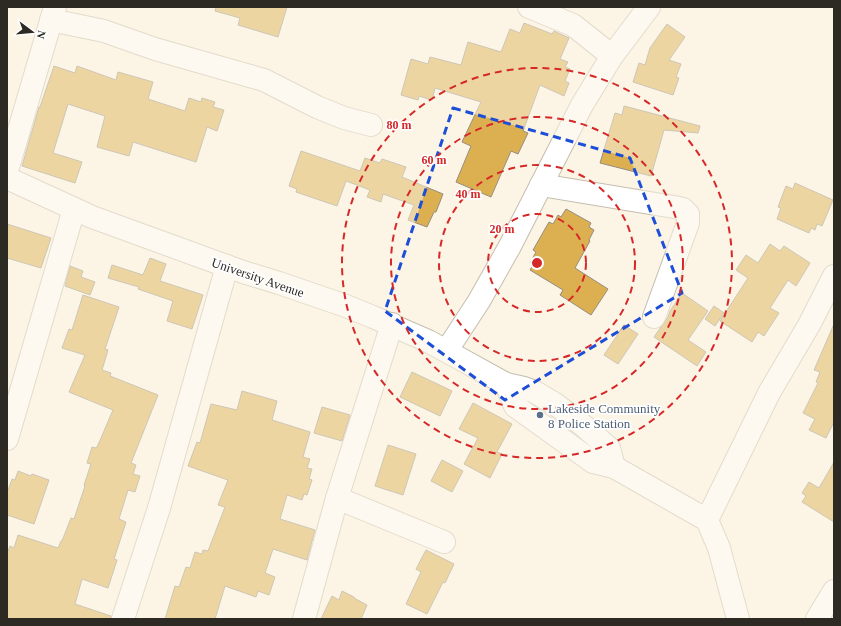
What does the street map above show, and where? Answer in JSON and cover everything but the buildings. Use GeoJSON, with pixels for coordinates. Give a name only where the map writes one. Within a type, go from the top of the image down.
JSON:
{"type":"FeatureCollection","features":[{"type":"Feature","properties":{"kind":"street"},"geometry":{"type":"LineString","coordinates":[[529,7],[572,16],[612,56]]}},
{"type":"Feature","properties":{"kind":"street"},"geometry":{"type":"LineString","coordinates":[[447,350],[479,301],[510,246],[582,105],[612,56],[649,7]]}},
{"type":"Feature","properties":{"kind":"street"},"geometry":{"type":"LineString","coordinates":[[7,171],[53,13],[162,51],[264,80],[317,107],[344,118],[371,125]]}},
{"type":"Feature","properties":{"kind":"street","name":"University Avenue"},"geometry":{"type":"LineString","coordinates":[[7,178],[74,209],[135,233],[346,306],[392,324],[447,350],[506,384],[535,392],[578,421],[609,448],[614,467],[707,520]]}},
{"type":"Feature","properties":{"kind":"street"},"geometry":{"type":"LineString","coordinates":[[542,185],[674,207],[683,209],[688,214],[688,223],[654,317]]}},
{"type":"Feature","properties":{"kind":"street"},"geometry":{"type":"LineString","coordinates":[[7,439],[74,209]]}},
{"type":"Feature","properties":{"kind":"street"},"geometry":{"type":"LineString","coordinates":[[123,619],[159,508],[227,266]]}},
{"type":"Feature","properties":{"kind":"street"},"geometry":{"type":"LineString","coordinates":[[738,619],[719,548],[707,520],[766,400],[809,325],[834,276]]}},
{"type":"Feature","properties":{"kind":"street"},"geometry":{"type":"LineString","coordinates":[[304,619],[337,498],[392,324]]}},
{"type":"Feature","properties":{"kind":"street"},"geometry":{"type":"LineString","coordinates":[[337,498],[444,542]]}},
{"type":"Feature","properties":{"kind":"street"},"geometry":{"type":"LineString","coordinates":[[817,619],[834,591]]}},
{"type":"Feature","properties":{"kind":"highlighted area"},"geometry":{"type":"Polygon","coordinates":[[[453,108],[630,158],[682,293],[505,400],[385,311],[453,108]]]}},
{"type":"Feature","properties":{"kind":"place","name":"Lakeside Community 8 Police Station"},"geometry":{"type":"Point","coordinates":[540,415]}}]}
